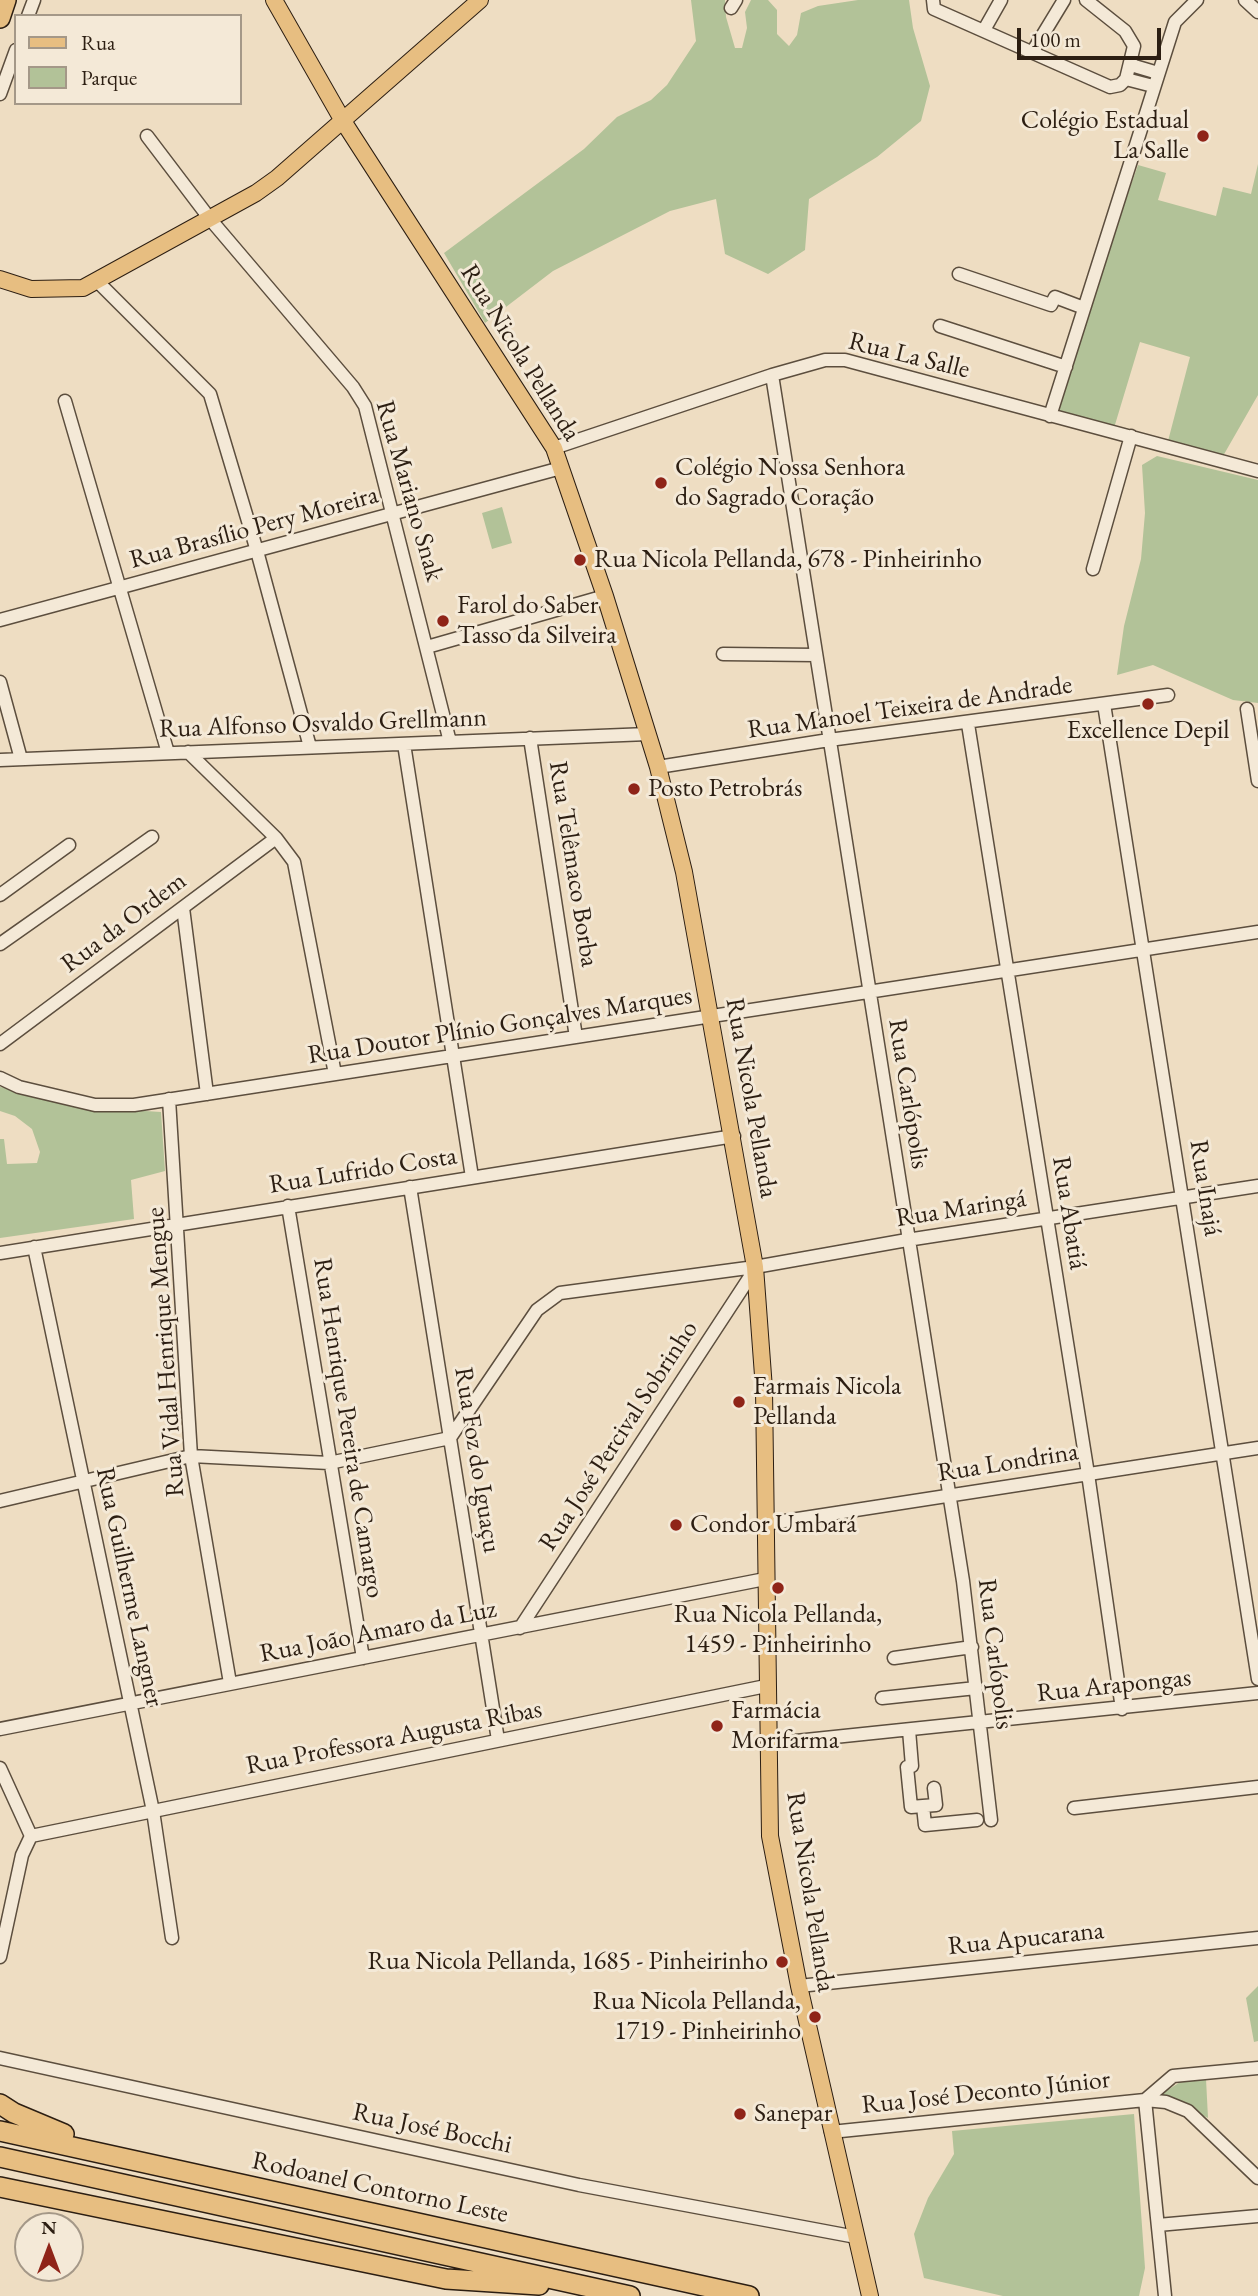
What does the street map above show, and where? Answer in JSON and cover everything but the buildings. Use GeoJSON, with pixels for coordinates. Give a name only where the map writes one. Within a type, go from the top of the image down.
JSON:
{"type":"FeatureCollection","features":[{"type":"Feature","properties":{"kind":"highway"},"geometry":{"type":"LineString","coordinates":[[0,18],[6,0]]}},
{"type":"Feature","properties":{"kind":"highway"},"geometry":{"type":"LineString","coordinates":[[0,2104],[34,2123],[117,2156]]}},
{"type":"Feature","properties":{"kind":"highway","name":"Rodoanel Contorno Leste"},"geometry":{"type":"LineString","coordinates":[[0,2131],[750,2296]]}},
{"type":"Feature","properties":{"kind":"highway","name":"Rodoanel Contorno Leste"},"geometry":{"type":"LineString","coordinates":[[0,2157],[630,2296]]}},
{"type":"Feature","properties":{"kind":"highway"},"geometry":{"type":"LineString","coordinates":[[0,2187],[446,2279],[603,2289]]}},
{"type":"Feature","properties":{"kind":"main road","name":"Rua Nicola Pellanda"},"geometry":{"type":"LineString","coordinates":[[274,0],[343,121],[554,448],[605,596],[658,767],[684,872],[734,1136],[755,1268],[764,1389],[770,1836],[799,1986],[869,2294]]}},
{"type":"Feature","properties":{"kind":"main road"},"geometry":{"type":"LineString","coordinates":[[0,279],[31,289],[52,291],[83,288],[210,219],[277,178],[480,0]]}},
{"type":"Feature","properties":{"kind":"street"},"geometry":{"type":"LineString","coordinates":[[933,0],[934,9],[1110,87],[1121,85],[1131,65],[1134,46],[1131,38],[1086,0]]}},
{"type":"Feature","properties":{"kind":"street"},"geometry":{"type":"LineString","coordinates":[[984,30],[1001,0]]}},
{"type":"Feature","properties":{"kind":"street"},"geometry":{"type":"LineString","coordinates":[[1033,51],[1064,0]]}},
{"type":"Feature","properties":{"kind":"street"},"geometry":{"type":"LineString","coordinates":[[1050,416],[1175,22],[1197,0]]}},
{"type":"Feature","properties":{"kind":"street"},"geometry":{"type":"LineString","coordinates":[[1245,0],[1258,12]]}},
{"type":"Feature","properties":{"kind":"street"},"geometry":{"type":"LineString","coordinates":[[0,94],[14,56]]}},
{"type":"Feature","properties":{"kind":"street"},"geometry":{"type":"LineString","coordinates":[[1131,65],[1158,73]]}},
{"type":"Feature","properties":{"kind":"street"},"geometry":{"type":"LineString","coordinates":[[1126,79],[1153,86]]}},
{"type":"Feature","properties":{"kind":"street","name":"Rua Mariano Snak"},"geometry":{"type":"LineString","coordinates":[[147,136],[210,219],[353,387],[365,406],[450,742]]}},
{"type":"Feature","properties":{"kind":"street"},"geometry":{"type":"LineString","coordinates":[[958,274],[1051,305],[1055,297],[1084,308]]}},
{"type":"Feature","properties":{"kind":"street"},"geometry":{"type":"LineString","coordinates":[[98,282],[201,380],[210,394],[257,551],[310,747]]}},
{"type":"Feature","properties":{"kind":"street"},"geometry":{"type":"LineString","coordinates":[[940,326],[1066,367]]}},
{"type":"Feature","properties":{"kind":"street","name":"Rua La Salle"},"geometry":{"type":"LineString","coordinates":[[554,448],[772,375],[825,360],[845,360],[1258,471]]}},
{"type":"Feature","properties":{"kind":"street","name":"Rua Carlópolis"},"geometry":{"type":"LineString","coordinates":[[772,375],[949,1495],[972,1647],[991,1820]]}},
{"type":"Feature","properties":{"kind":"street"},"geometry":{"type":"LineString","coordinates":[[65,401],[168,753]]}},
{"type":"Feature","properties":{"kind":"street"},"geometry":{"type":"LineString","coordinates":[[1093,569],[1130,436]]}},
{"type":"Feature","properties":{"kind":"street","name":"Rua Brasílio Pery Moreira"},"geometry":{"type":"LineString","coordinates":[[0,620],[561,468]]}},
{"type":"Feature","properties":{"kind":"street"},"geometry":{"type":"LineString","coordinates":[[427,647],[605,596]]}},
{"type":"Feature","properties":{"kind":"street"},"geometry":{"type":"LineString","coordinates":[[723,654],[816,656]]}},
{"type":"Feature","properties":{"kind":"street"},"geometry":{"type":"LineString","coordinates":[[0,682],[21,759]]}},
{"type":"Feature","properties":{"kind":"street","name":"Rua Manoel Teixeira de Andrade"},"geometry":{"type":"LineString","coordinates":[[658,767],[830,740],[968,724],[1168,695]]}},
{"type":"Feature","properties":{"kind":"street","name":"Rua Inajá"},"geometry":{"type":"LineString","coordinates":[[1104,704],[1184,1197],[1258,1679]]}},
{"type":"Feature","properties":{"kind":"street"},"geometry":{"type":"LineString","coordinates":[[1248,709],[1258,781]]}},
{"type":"Feature","properties":{"kind":"street","name":"Rua Abatiá"},"geometry":{"type":"LineString","coordinates":[[968,724],[1088,1474],[1122,1709]]}},
{"type":"Feature","properties":{"kind":"street","name":"Rua Alfonso Osvaldo Grellmann"},"geometry":{"type":"LineString","coordinates":[[0,760],[648,734]]}},
{"type":"Feature","properties":{"kind":"street","name":"Rua Telêmaco Borba"},"geometry":{"type":"LineString","coordinates":[[530,738],[576,1037]]}},
{"type":"Feature","properties":{"kind":"street"},"geometry":{"type":"LineString","coordinates":[[404,744],[455,1056],[471,1177]]}},
{"type":"Feature","properties":{"kind":"street"},"geometry":{"type":"LineString","coordinates":[[188,752],[275,838],[294,862],[335,1074]]}},
{"type":"Feature","properties":{"kind":"street"},"geometry":{"type":"LineString","coordinates":[[0,944],[152,836]]}},
{"type":"Feature","properties":{"kind":"street","name":"Rua da Ordem"},"geometry":{"type":"LineString","coordinates":[[0,1044],[275,838]]}},
{"type":"Feature","properties":{"kind":"street"},"geometry":{"type":"LineString","coordinates":[[0,895],[69,845]]}},
{"type":"Feature","properties":{"kind":"street"},"geometry":{"type":"LineString","coordinates":[[183,908],[207,1094]]}},
{"type":"Feature","properties":{"kind":"street","name":"Rua Doutor Plínio Gonçalves Marques"},"geometry":{"type":"LineString","coordinates":[[0,1078],[19,1087],[94,1105],[134,1105],[1145,952],[1258,932]]}},
{"type":"Feature","properties":{"kind":"street","name":"Rua Vidal Henrique Mengue"},"geometry":{"type":"LineString","coordinates":[[169,1100],[179,1224],[191,1456],[230,1683]]}},
{"type":"Feature","properties":{"kind":"street","name":"Rua Lufrido Costa"},"geometry":{"type":"LineString","coordinates":[[0,1253],[734,1136]]}},
{"type":"Feature","properties":{"kind":"street","name":"Rua Maringá"},"geometry":{"type":"LineString","coordinates":[[450,1438],[537,1310],[560,1293],[755,1268],[907,1240],[1258,1186]]}},
{"type":"Feature","properties":{"kind":"street","name":"Rua Foz do Iguaçu"},"geometry":{"type":"LineString","coordinates":[[410,1187],[498,1740]]}},
{"type":"Feature","properties":{"kind":"street","name":"Rua Henrique Pereira de Camargo"},"geometry":{"type":"LineString","coordinates":[[289,1206],[329,1464],[363,1658]]}},
{"type":"Feature","properties":{"kind":"street","name":"Rua Guilherme Langner"},"geometry":{"type":"LineString","coordinates":[[34,1247],[153,1811],[172,1938]]}},
{"type":"Feature","properties":{"kind":"street","name":"Rua José Percival Sobrinho"},"geometry":{"type":"LineString","coordinates":[[520,1628],[755,1268]]}},
{"type":"Feature","properties":{"kind":"street"},"geometry":{"type":"LineString","coordinates":[[0,1501],[191,1456],[329,1464],[450,1438]]}},
{"type":"Feature","properties":{"kind":"street","name":"Rua Londrina"},"geometry":{"type":"LineString","coordinates":[[765,1524],[1258,1448]]}},
{"type":"Feature","properties":{"kind":"street","name":"Rua João Amaro da Luz"},"geometry":{"type":"LineString","coordinates":[[0,1729],[765,1579]]}},
{"type":"Feature","properties":{"kind":"street"},"geometry":{"type":"LineString","coordinates":[[894,1658],[972,1647]]}},
{"type":"Feature","properties":{"kind":"street","name":"Rua Professora Augusta Ribas"},"geometry":{"type":"LineString","coordinates":[[31,1836],[766,1686]]}},
{"type":"Feature","properties":{"kind":"street"},"geometry":{"type":"LineString","coordinates":[[882,1698],[976,1688]]}},
{"type":"Feature","properties":{"kind":"street","name":"Rua Arapongas"},"geometry":{"type":"LineString","coordinates":[[767,1744],[1258,1693]]}},
{"type":"Feature","properties":{"kind":"street"},"geometry":{"type":"LineString","coordinates":[[909,1731],[912,1766],[907,1767],[912,1807],[936,1805],[934,1788]]}},
{"type":"Feature","properties":{"kind":"street"},"geometry":{"type":"LineString","coordinates":[[0,1768],[31,1836],[4,1911],[0,1956]]}},
{"type":"Feature","properties":{"kind":"street"},"geometry":{"type":"LineString","coordinates":[[1074,1808],[1258,1787]]}},
{"type":"Feature","properties":{"kind":"street"},"geometry":{"type":"LineString","coordinates":[[923,1806],[925,1825],[977,1820]]}},
{"type":"Feature","properties":{"kind":"street","name":"Rua Apucarana"},"geometry":{"type":"LineString","coordinates":[[799,1986],[1258,1938]]}},
{"type":"Feature","properties":{"kind":"street","name":"Rua José Bocchi"},"geometry":{"type":"LineString","coordinates":[[0,2058],[579,2185],[856,2237]]}},
{"type":"Feature","properties":{"kind":"street"},"geometry":{"type":"LineString","coordinates":[[1165,2296],[1145,2100],[1173,2076],[1258,2068]]}},
{"type":"Feature","properties":{"kind":"street","name":"Rua José Deconto Júnior"},"geometry":{"type":"LineString","coordinates":[[831,2132],[1145,2100],[1166,2102],[1188,2111],[1258,2179]]}},
{"type":"Feature","properties":{"kind":"street"},"geometry":{"type":"LineString","coordinates":[[1158,2225],[1258,2216]]}},
{"type":"Feature","properties":{"kind":"green space"},"geometry":{"type":"Polygon","coordinates":[[[691,0],[725,0],[726,17],[735,48],[742,48],[747,28],[745,12],[751,0],[768,0],[777,10],[777,34],[789,46],[797,35],[801,13],[818,6],[858,0],[909,0],[913,28],[930,86],[921,121],[877,157],[809,199],[805,250],[768,274],[725,254],[716,199],[670,211],[553,271],[485,323],[444,253],[584,149],[617,117],[651,100],[667,85],[696,41],[691,0]]]}},
{"type":"Feature","properties":{"kind":"green space"},"geometry":{"type":"Polygon","coordinates":[[[1258,164],[1258,395],[1223,456],[1168,441],[1190,357],[1140,342],[1114,428],[1057,411],[1102,267],[1138,165],[1166,173],[1158,200],[1216,216],[1223,187],[1251,194],[1258,164]]]}},
{"type":"Feature","properties":{"kind":"green space"},"geometry":{"type":"Polygon","coordinates":[[[1157,456],[1258,480],[1258,703],[1233,700],[1153,665],[1117,675],[1124,626],[1141,559],[1145,513],[1142,465],[1157,456]]]}},
{"type":"Feature","properties":{"kind":"green space"},"geometry":{"type":"Polygon","coordinates":[[[502,507],[512,543],[492,549],[482,513],[502,507]]]}},
{"type":"Feature","properties":{"kind":"green space"},"geometry":{"type":"Polygon","coordinates":[[[0,1087],[17,1089],[68,1106],[161,1112],[165,1171],[131,1180],[134,1219],[0,1238],[0,1139],[4,1139],[7,1164],[37,1163],[40,1152],[32,1129],[15,1116],[0,1111],[0,1087]]]}},
{"type":"Feature","properties":{"kind":"green space"},"geometry":{"type":"Polygon","coordinates":[[[1258,1986],[1258,2041],[1254,2042],[1246,1998],[1258,1986]]]}},
{"type":"Feature","properties":{"kind":"green space"},"geometry":{"type":"Polygon","coordinates":[[[1185,2079],[1206,2079],[1208,2118],[1160,2095],[1185,2079]]]}},
{"type":"Feature","properties":{"kind":"green space"},"geometry":{"type":"Polygon","coordinates":[[[1134,2114],[1145,2268],[1139,2296],[1003,2296],[924,2278],[914,2234],[928,2198],[954,2154],[952,2131],[1134,2114]]]}},
{"type":"Feature","properties":{"kind":"place","name":"Colégio Estadual La Salle"},"geometry":{"type":"Point","coordinates":[1203,136]}},
{"type":"Feature","properties":{"kind":"place","name":"Colégio Nossa Senhora do Sagrado Coração"},"geometry":{"type":"Point","coordinates":[661,483]}},
{"type":"Feature","properties":{"kind":"place","name":"Rua Nicola Pellanda, 678 - Pinheirinho"},"geometry":{"type":"Point","coordinates":[580,560]}},
{"type":"Feature","properties":{"kind":"place","name":"Farol do Saber Tasso da Silveira"},"geometry":{"type":"Point","coordinates":[443,621]}},
{"type":"Feature","properties":{"kind":"place","name":"Excellence Depil"},"geometry":{"type":"Point","coordinates":[1148,704]}},
{"type":"Feature","properties":{"kind":"place","name":"Posto Petrobrás"},"geometry":{"type":"Point","coordinates":[634,789]}},
{"type":"Feature","properties":{"kind":"place","name":"Farmais Nicola Pellanda"},"geometry":{"type":"Point","coordinates":[739,1402]}},
{"type":"Feature","properties":{"kind":"place","name":"Condor Umbará"},"geometry":{"type":"Point","coordinates":[676,1525]}},
{"type":"Feature","properties":{"kind":"place","name":"Rua Nicola Pellanda, 1459 - Pinheirinho"},"geometry":{"type":"Point","coordinates":[778,1588]}},
{"type":"Feature","properties":{"kind":"place","name":"Farmácia Morifarma"},"geometry":{"type":"Point","coordinates":[717,1726]}},
{"type":"Feature","properties":{"kind":"place","name":"Rua Nicola Pellanda, 1685 - Pinheirinho"},"geometry":{"type":"Point","coordinates":[782,1962]}},
{"type":"Feature","properties":{"kind":"place","name":"Rua Nicola Pellanda, 1719 - Pinheirinho"},"geometry":{"type":"Point","coordinates":[815,2017]}},
{"type":"Feature","properties":{"kind":"place","name":"Sanepar"},"geometry":{"type":"Point","coordinates":[740,2114]}}]}
